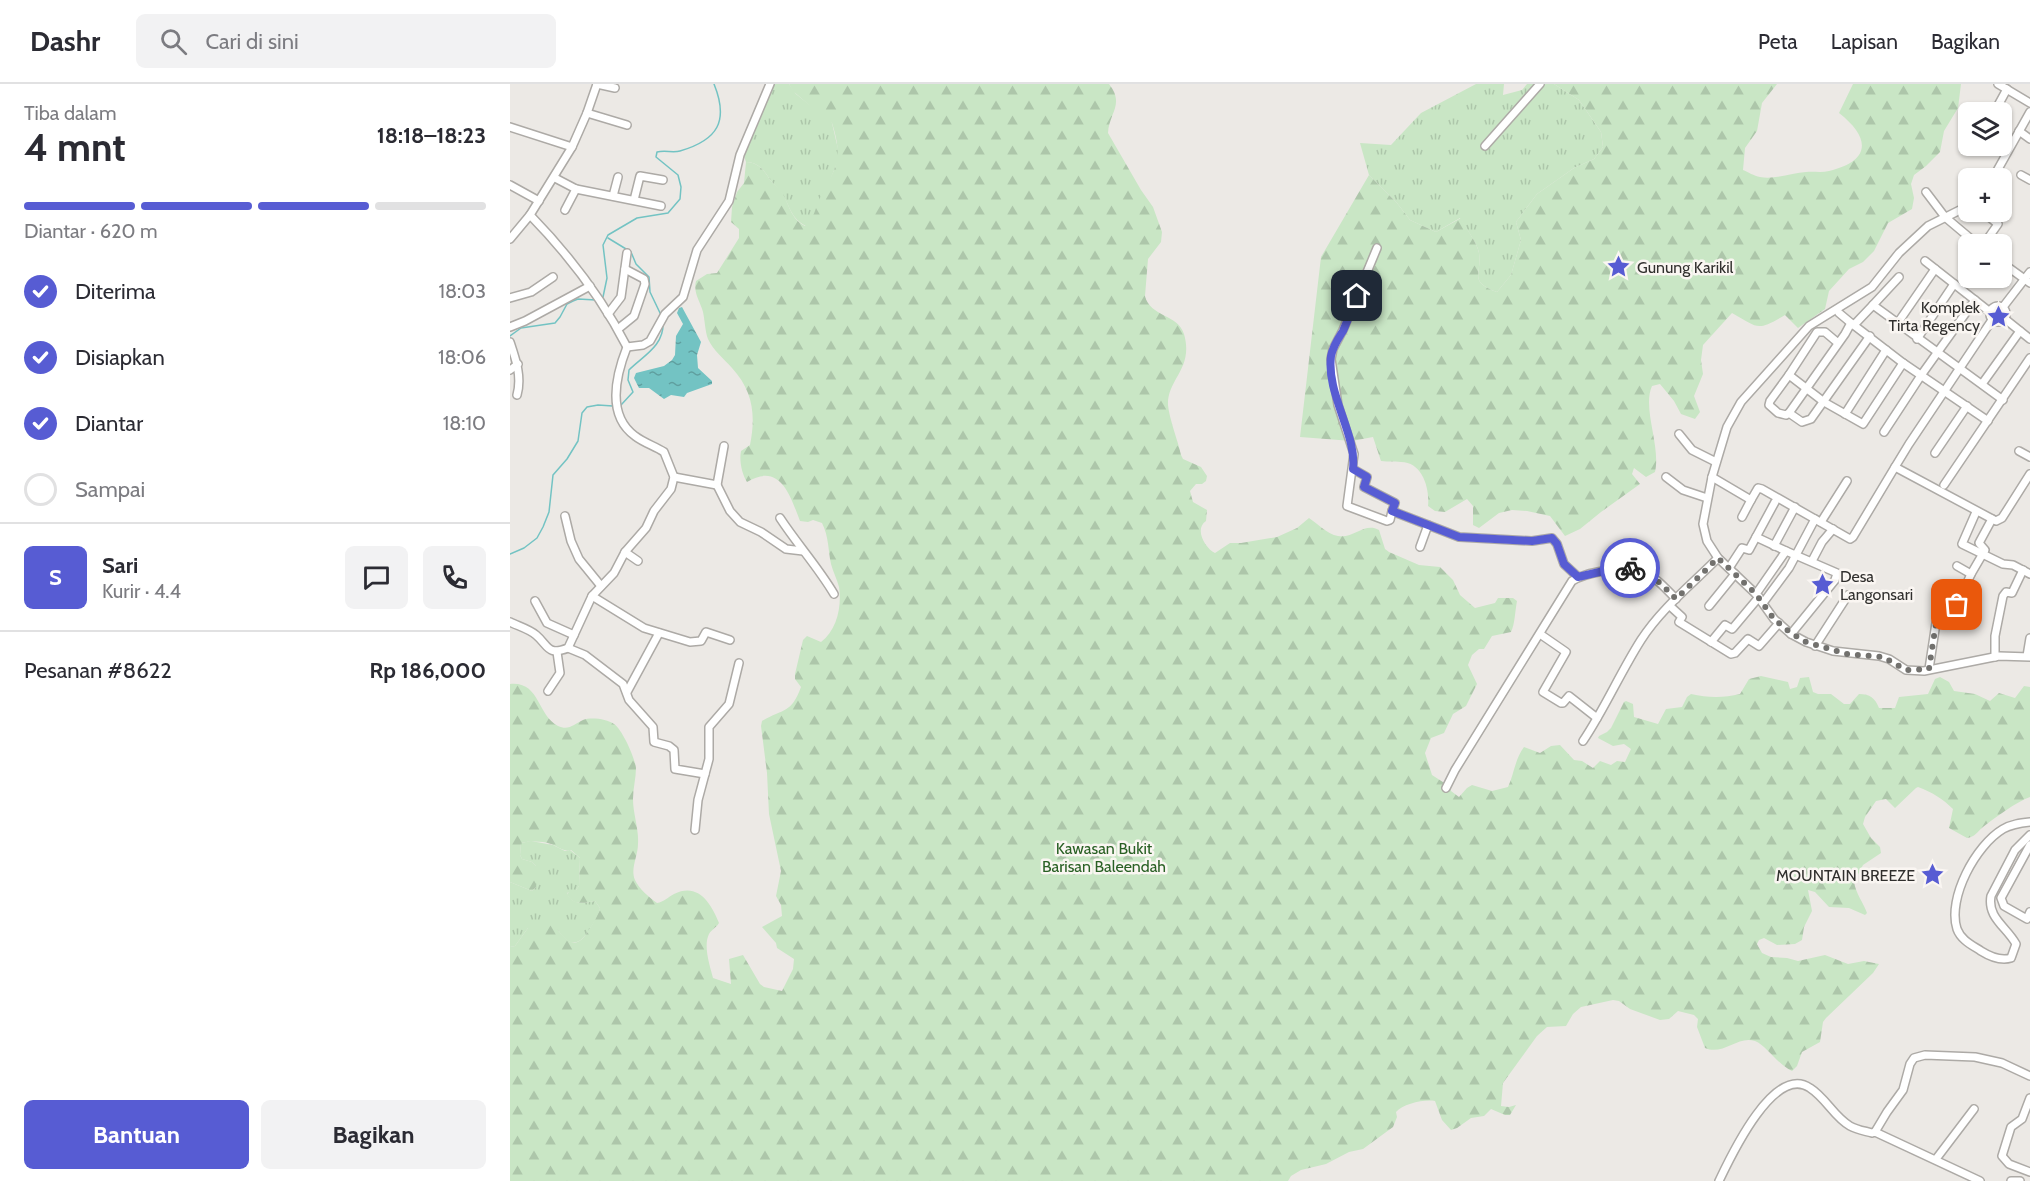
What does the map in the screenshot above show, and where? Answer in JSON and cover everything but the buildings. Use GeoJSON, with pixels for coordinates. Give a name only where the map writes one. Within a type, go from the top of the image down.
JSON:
{"type":"FeatureCollection","features":[{"type":"Feature","properties":{"kind":"street"},"geometry":{"type":"LineString","coordinates":[[510,239],[530,216],[572,147],[597,84],[615,87]]}},
{"type":"Feature","properties":{"kind":"street"},"geometry":{"type":"LineString","coordinates":[[627,347],[643,345],[650,341],[663,317],[683,297],[697,250],[729,201],[740,155],[770,84]]}},
{"type":"Feature","properties":{"kind":"street"},"geometry":{"type":"LineString","coordinates":[[1485,146],[1540,84]]}},
{"type":"Feature","properties":{"kind":"street"},"geometry":{"type":"LineString","coordinates":[[1998,84],[2030,103]]}},
{"type":"Feature","properties":{"kind":"street"},"geometry":{"type":"LineString","coordinates":[[2000,102],[2007,89]]}},
{"type":"Feature","properties":{"kind":"street"},"geometry":{"type":"LineString","coordinates":[[1999,168],[2030,111]]}},
{"type":"Feature","properties":{"kind":"street"},"geometry":{"type":"LineString","coordinates":[[587,113],[627,124]]}},
{"type":"Feature","properties":{"kind":"street"},"geometry":{"type":"LineString","coordinates":[[510,127],[572,147]]}},
{"type":"Feature","properties":{"kind":"street"},"geometry":{"type":"LineString","coordinates":[[2019,131],[2030,140]]}},
{"type":"Feature","properties":{"kind":"street"},"geometry":{"type":"LineString","coordinates":[[2021,175],[2030,180]]}},
{"type":"Feature","properties":{"kind":"street"},"geometry":{"type":"LineString","coordinates":[[634,200],[640,176],[663,180]]}},
{"type":"Feature","properties":{"kind":"street"},"geometry":{"type":"LineString","coordinates":[[555,177],[576,189],[661,206]]}},
{"type":"Feature","properties":{"kind":"street"},"geometry":{"type":"LineString","coordinates":[[613,196],[618,177]]}},
{"type":"Feature","properties":{"kind":"street"},"geometry":{"type":"LineString","coordinates":[[510,185],[539,201]]}},
{"type":"Feature","properties":{"kind":"street"},"geometry":{"type":"LineString","coordinates":[[565,210],[576,189]]}},
{"type":"Feature","properties":{"kind":"street"},"geometry":{"type":"LineString","coordinates":[[1926,192],[1945,217],[1965,234]]}},
{"type":"Feature","properties":{"kind":"street"},"geometry":{"type":"LineString","coordinates":[[1958,211],[1928,226],[1916,236],[1867,291],[1815,322],[1805,331],[1733,414],[1716,462],[1707,498],[1703,524],[1704,536],[1718,558],[1759,598],[1779,623],[1791,633],[1815,646],[1847,654],[1883,657],[1906,670],[1929,669],[1995,657],[2028,656],[2030,638]]}},
{"type":"Feature","properties":{"kind":"street"},"geometry":{"type":"LineString","coordinates":[[530,216],[558,245],[590,286],[618,329],[627,347],[619,372],[616,403],[618,412],[623,423],[635,436],[664,452],[674,477],[671,489],[659,503],[646,528],[625,552],[614,573],[592,596],[568,648]]}},
{"type":"Feature","properties":{"kind":"street"},"geometry":{"type":"LineString","coordinates":[[1991,234],[1998,224],[1996,222]]}},
{"type":"Feature","properties":{"kind":"street"},"geometry":{"type":"LineString","coordinates":[[1353,469],[1367,477],[1364,487],[1395,503],[1390,520],[1387,521],[1347,506],[1353,453],[1338,405],[1331,358],[1333,348],[1343,330],[1377,248]]}},
{"type":"Feature","properties":{"kind":"street"},"geometry":{"type":"LineString","coordinates":[[608,314],[621,297],[627,253]]}},
{"type":"Feature","properties":{"kind":"street"},"geometry":{"type":"LineString","coordinates":[[1925,261],[1975,300],[1991,316],[2000,322],[2005,319]]}},
{"type":"Feature","properties":{"kind":"street"},"geometry":{"type":"LineString","coordinates":[[618,329],[634,316],[645,284],[644,279],[625,269]]}},
{"type":"Feature","properties":{"kind":"street"},"geometry":{"type":"LineString","coordinates":[[1897,324],[1935,269]]}},
{"type":"Feature","properties":{"kind":"street"},"geometry":{"type":"LineString","coordinates":[[2012,270],[2027,281]]}},
{"type":"Feature","properties":{"kind":"street"},"geometry":{"type":"LineString","coordinates":[[2003,307],[2027,281],[2030,272]]}},
{"type":"Feature","properties":{"kind":"street"},"geometry":{"type":"LineString","coordinates":[[510,298],[527,293],[553,277]]}},
{"type":"Feature","properties":{"kind":"street"},"geometry":{"type":"LineString","coordinates":[[1838,343],[1825,332],[1817,332],[1790,375],[1768,403],[1778,413],[1786,415],[1789,413],[1853,324],[1899,277]]}},
{"type":"Feature","properties":{"kind":"street"},"geometry":{"type":"LineString","coordinates":[[1917,339],[1954,284]]}},
{"type":"Feature","properties":{"kind":"street"},"geometry":{"type":"LineString","coordinates":[[510,327],[590,286]]}},
{"type":"Feature","properties":{"kind":"street"},"geometry":{"type":"LineString","coordinates":[[1884,432],[1975,300]]}},
{"type":"Feature","properties":{"kind":"street"},"geometry":{"type":"LineString","coordinates":[[1873,305],[2003,400]]}},
{"type":"Feature","properties":{"kind":"street"},"geometry":{"type":"LineString","coordinates":[[1742,517],[1759,488],[1848,538],[1853,537],[1944,390],[1960,369],[1996,306],[2003,307]]}},
{"type":"Feature","properties":{"kind":"street"},"geometry":{"type":"LineString","coordinates":[[2003,307],[2006,311],[2005,319]]}},
{"type":"Feature","properties":{"kind":"street"},"geometry":{"type":"LineString","coordinates":[[1839,313],[1886,350],[1988,421]]}},
{"type":"Feature","properties":{"kind":"street"},"geometry":{"type":"LineString","coordinates":[[2005,319],[2030,339]]}},
{"type":"Feature","properties":{"kind":"street"},"geometry":{"type":"LineString","coordinates":[[1982,384],[2020,332]]}},
{"type":"Feature","properties":{"kind":"street"},"geometry":{"type":"LineString","coordinates":[[1789,413],[1805,422],[1811,419],[1870,336]]}},
{"type":"Feature","properties":{"kind":"street"},"geometry":{"type":"LineString","coordinates":[[510,343],[518,364],[520,385],[517,395]]}},
{"type":"Feature","properties":{"kind":"street"},"geometry":{"type":"LineString","coordinates":[[1845,414],[1886,350]]}},
{"type":"Feature","properties":{"kind":"street"},"geometry":{"type":"LineString","coordinates":[[1944,485],[2030,358]]}},
{"type":"Feature","properties":{"kind":"street"},"geometry":{"type":"LineString","coordinates":[[1790,375],[1824,402],[1863,424],[1904,363]]}},
{"type":"Feature","properties":{"kind":"street"},"geometry":{"type":"LineString","coordinates":[[510,370],[518,364]]}},
{"type":"Feature","properties":{"kind":"street"},"geometry":{"type":"LineString","coordinates":[[1935,453],[1966,406]]}},
{"type":"Feature","properties":{"kind":"street"},"geometry":{"type":"LineString","coordinates":[[1679,434],[1692,450],[1716,462]]}},
{"type":"Feature","properties":{"kind":"street"},"geometry":{"type":"LineString","coordinates":[[724,447],[717,485],[730,511],[740,522],[761,532],[786,549],[803,551]]}},
{"type":"Feature","properties":{"kind":"street"},"geometry":{"type":"LineString","coordinates":[[2019,451],[2030,457]]}},
{"type":"Feature","properties":{"kind":"street"},"geometry":{"type":"LineString","coordinates":[[1895,467],[1996,521],[2002,518],[2029,478]]}},
{"type":"Feature","properties":{"kind":"street"},"geometry":{"type":"LineString","coordinates":[[674,477],[717,485]]}},
{"type":"Feature","properties":{"kind":"street"},"geometry":{"type":"LineString","coordinates":[[1666,477],[1683,490],[1707,498]]}},
{"type":"Feature","properties":{"kind":"street"},"geometry":{"type":"LineString","coordinates":[[1712,477],[1751,500]]}},
{"type":"Feature","properties":{"kind":"street"},"geometry":{"type":"LineString","coordinates":[[1711,642],[1725,625],[1733,628],[1759,598],[1782,577],[1847,481]]}},
{"type":"Feature","properties":{"kind":"street"},"geometry":{"type":"LineString","coordinates":[[1729,568],[1741,548],[1749,550],[1775,502]]}},
{"type":"Feature","properties":{"kind":"street"},"geometry":{"type":"LineString","coordinates":[[1774,546],[1795,507]]}},
{"type":"Feature","properties":{"kind":"street"},"geometry":{"type":"LineString","coordinates":[[1392,511],[1459,537],[1532,541],[1552,538],[1557,544],[1564,564],[1578,577]]}},
{"type":"Feature","properties":{"kind":"street"},"geometry":{"type":"LineString","coordinates":[[1976,512],[1962,543],[2003,564],[2013,565],[2027,572],[2012,593],[2006,592],[2003,596],[1995,636],[1995,657]]}},
{"type":"Feature","properties":{"kind":"street"},"geometry":{"type":"LineString","coordinates":[[565,516],[571,541],[579,559],[601,586]]}},
{"type":"Feature","properties":{"kind":"street"},"geometry":{"type":"LineString","coordinates":[[780,518],[834,594]]}},
{"type":"Feature","properties":{"kind":"street"},"geometry":{"type":"LineString","coordinates":[[1929,669],[1936,623],[1943,617],[1952,616],[1983,554],[1985,549],[1979,543],[1992,519]]}},
{"type":"Feature","properties":{"kind":"street"},"geometry":{"type":"LineString","coordinates":[[1420,547],[1428,525]]}},
{"type":"Feature","properties":{"kind":"street"},"geometry":{"type":"LineString","coordinates":[[1812,561],[1822,542],[1833,529]]}},
{"type":"Feature","properties":{"kind":"street"},"geometry":{"type":"LineString","coordinates":[[1756,537],[1836,572],[1838,575],[1791,633]]}},
{"type":"Feature","properties":{"kind":"street"},"geometry":{"type":"LineString","coordinates":[[1759,598],[1773,570],[1786,551]]}},
{"type":"Feature","properties":{"kind":"street"},"geometry":{"type":"LineString","coordinates":[[625,552],[638,561]]}},
{"type":"Feature","properties":{"kind":"street"},"geometry":{"type":"LineString","coordinates":[[1582,741],[1642,637],[1676,599],[1718,558]]}},
{"type":"Feature","properties":{"kind":"street"},"geometry":{"type":"LineString","coordinates":[[1957,566],[1971,574]]}},
{"type":"Feature","properties":{"kind":"street"},"geometry":{"type":"LineString","coordinates":[[1446,789],[1455,770],[1572,581],[1578,577],[1612,569],[1631,568],[1641,570],[1659,581],[1676,599]]}},
{"type":"Feature","properties":{"kind":"street"},"geometry":{"type":"LineString","coordinates":[[1773,570],[1782,577]]}},
{"type":"Feature","properties":{"kind":"street"},"geometry":{"type":"LineString","coordinates":[[1709,606],[1735,574]]}},
{"type":"Feature","properties":{"kind":"street"},"geometry":{"type":"LineString","coordinates":[[1815,646],[1848,595]]}},
{"type":"Feature","properties":{"kind":"street"},"geometry":{"type":"LineString","coordinates":[[592,596],[644,628],[659,633],[690,642],[701,641],[706,632],[730,640]]}},
{"type":"Feature","properties":{"kind":"street"},"geometry":{"type":"LineString","coordinates":[[535,601],[547,623],[574,635]]}},
{"type":"Feature","properties":{"kind":"street"},"geometry":{"type":"LineString","coordinates":[[1670,606],[1682,617],[1679,622],[1733,654],[1748,639],[1759,646],[1779,623]]}},
{"type":"Feature","properties":{"kind":"street"},"geometry":{"type":"LineString","coordinates":[[510,622],[535,634],[546,648],[557,652],[568,648],[585,655],[598,664],[623,684],[629,700],[653,728],[654,742],[669,746],[674,750],[675,769],[705,774]]}},
{"type":"Feature","properties":{"kind":"street"},"geometry":{"type":"LineString","coordinates":[[627,692],[659,633]]}},
{"type":"Feature","properties":{"kind":"street"},"geometry":{"type":"LineString","coordinates":[[1540,634],[1566,652],[1543,692],[1561,703],[1569,696],[1597,718]]}},
{"type":"Feature","properties":{"kind":"street"},"geometry":{"type":"LineString","coordinates":[[548,691],[560,673],[557,652]]}},
{"type":"Feature","properties":{"kind":"street"},"geometry":{"type":"LineString","coordinates":[[695,830],[698,800],[709,756],[709,727],[729,704],[739,663]]}},
{"type":"Feature","properties":{"kind":"street"},"geometry":{"type":"LineString","coordinates":[[2030,822],[2017,823],[2004,828],[1977,853],[1955,903],[1954,914],[1957,930],[1962,938],[1985,954],[2000,959],[2011,958],[2016,944],[2009,932],[1992,915],[1991,896],[2016,850],[2030,835]]}},
{"type":"Feature","properties":{"kind":"street"},"geometry":{"type":"LineString","coordinates":[[2029,918],[2004,906],[2001,898],[2030,845]]}},
{"type":"Feature","properties":{"kind":"street"},"geometry":{"type":"LineString","coordinates":[[1875,1132],[1903,1090],[1910,1064],[1914,1058],[1925,1055],[1975,1057],[2002,1063],[2030,1076]]}},
{"type":"Feature","properties":{"kind":"street"},"geometry":{"type":"LineString","coordinates":[[1719,1181],[1748,1127],[1765,1103],[1787,1087],[1795,1085],[1806,1085],[1848,1125],[1875,1132],[1980,1181]]}},
{"type":"Feature","properties":{"kind":"street"},"geometry":{"type":"LineString","coordinates":[[2030,1098],[2022,1119],[2011,1127],[2001,1156],[2009,1164],[2030,1172]]}},
{"type":"Feature","properties":{"kind":"street"},"geometry":{"type":"LineString","coordinates":[[1936,1159],[1974,1109]]}},
{"type":"Feature","properties":{"kind":"street"},"geometry":{"type":"LineString","coordinates":[[2011,1181],[2020,1181]]}},
{"type":"Feature","properties":{"kind":"green space"},"geometry":{"type":"Polygon","coordinates":[[[774,84],[789,84],[796,94],[832,123],[838,149],[838,160],[829,183],[812,221],[806,226],[793,215],[781,192],[764,171],[751,162],[746,162],[744,156],[774,84]]]}},
{"type":"Feature","properties":{"kind":"green space","name":"Kawasan Bukit Barisan Baleendah"},"geometry":{"type":"Polygon","coordinates":[[[789,84],[1109,84],[1114,91],[1116,103],[1108,133],[1153,207],[1162,232],[1161,242],[1148,259],[1145,296],[1152,308],[1181,327],[1184,334],[1186,356],[1171,388],[1168,405],[1183,459],[1201,467],[1207,476],[1206,481],[1196,484],[1190,491],[1193,502],[1207,510],[1206,521],[1201,533],[1211,551],[1215,553],[1230,543],[1277,537],[1297,528],[1309,518],[1326,531],[1338,536],[1374,528],[1379,530],[1385,549],[1389,552],[1419,565],[1440,567],[1453,580],[1460,595],[1475,608],[1495,603],[1498,598],[1513,598],[1517,601],[1511,632],[1492,636],[1484,649],[1479,649],[1472,655],[1468,665],[1477,684],[1466,706],[1453,714],[1444,733],[1431,738],[1425,753],[1432,775],[1449,786],[1451,791],[1459,797],[1472,785],[1492,791],[1508,787],[1524,747],[1540,753],[1551,746],[1560,745],[1574,760],[1582,761],[1593,768],[1600,761],[1611,765],[1617,761],[1625,762],[1631,749],[1624,744],[1613,746],[1598,738],[1611,728],[1624,702],[1633,704],[1634,717],[1658,724],[1666,709],[1682,707],[1691,694],[1716,697],[1740,694],[1749,679],[1761,676],[1788,682],[1790,689],[1797,687],[1800,678],[1809,677],[1813,692],[1831,694],[1844,704],[1850,704],[1859,694],[1866,695],[1874,699],[1879,708],[1895,708],[1899,697],[1928,694],[1935,679],[1940,677],[1949,682],[1954,691],[1975,694],[1990,701],[1999,693],[2015,698],[2024,686],[2030,687],[2030,797],[2006,810],[1967,838],[1949,828],[1953,809],[1937,796],[1923,789],[1916,788],[1895,808],[1886,799],[1876,801],[1863,824],[1871,838],[1880,847],[1881,853],[1863,865],[1854,882],[1867,913],[1865,915],[1849,908],[1829,907],[1815,892],[1808,890],[1812,911],[1804,927],[1802,940],[1795,944],[1777,945],[1764,938],[1757,944],[1762,953],[1771,957],[1798,961],[1825,955],[1848,964],[1864,961],[1879,964],[1873,973],[1826,1018],[1823,1022],[1820,1042],[1802,1052],[1797,1066],[1792,1071],[1755,1041],[1743,1041],[1712,1050],[1705,1048],[1697,1027],[1698,1019],[1694,1015],[1678,1011],[1669,1019],[1660,1020],[1613,1000],[1581,1007],[1573,1014],[1566,1026],[1547,1027],[1537,1036],[1503,1083],[1501,1106],[1516,1105],[1510,1115],[1491,1109],[1484,1116],[1471,1118],[1451,1130],[1442,1120],[1435,1101],[1414,1103],[1396,1112],[1397,1117],[1393,1127],[1363,1149],[1349,1152],[1326,1164],[1301,1170],[1291,1176],[1288,1181],[510,1181],[510,947],[515,946],[528,928],[551,922],[569,941],[578,942],[589,930],[600,908],[595,901],[579,903],[569,898],[567,894],[579,886],[580,858],[571,850],[563,850],[551,844],[521,843],[522,859],[536,866],[536,887],[532,891],[510,882],[510,684],[520,684],[533,693],[551,721],[558,726],[568,727],[583,720],[599,719],[614,724],[621,732],[631,751],[636,768],[633,799],[638,849],[633,871],[635,880],[642,890],[657,903],[682,891],[697,893],[708,902],[719,923],[707,939],[713,978],[731,984],[729,959],[743,955],[760,984],[782,991],[793,969],[794,959],[777,948],[776,943],[762,927],[782,916],[781,905],[776,896],[781,871],[769,814],[761,726],[762,721],[786,709],[794,702],[801,687],[795,679],[795,674],[803,640],[807,636],[821,642],[831,631],[839,610],[839,587],[831,564],[822,523],[813,520],[800,521],[788,492],[776,479],[768,476],[758,477],[747,482],[745,479],[740,455],[741,451],[750,445],[753,424],[749,395],[739,377],[708,339],[695,285],[696,281],[707,274],[717,273],[739,238],[739,229],[731,222],[732,207],[737,192],[744,183],[746,162],[755,164],[764,171],[781,191],[793,215],[800,223],[805,226],[813,216],[837,161],[837,145],[832,123],[820,119],[789,84]]]}},
{"type":"Feature","properties":{"kind":"green space"},"geometry":{"type":"Polygon","coordinates":[[[1476,84],[1504,84],[1503,95],[1522,90],[1527,84],[1554,84],[1579,100],[1601,132],[1603,147],[1594,159],[1574,168],[1537,194],[1516,222],[1521,240],[1511,275],[1497,292],[1479,281],[1478,249],[1460,218],[1436,232],[1410,220],[1397,203],[1369,175],[1360,143],[1391,145],[1421,113],[1476,84]]]}},
{"type":"Feature","properties":{"kind":"green space"},"geometry":{"type":"Polygon","coordinates":[[[1554,84],[1777,84],[1762,103],[1757,131],[1745,148],[1743,170],[1765,178],[1829,171],[1843,167],[1859,155],[1862,148],[1857,131],[1839,113],[1853,84],[1961,84],[1958,108],[1944,131],[1940,152],[1914,175],[1911,184],[1914,198],[1912,209],[1888,223],[1874,251],[1863,262],[1849,269],[1829,291],[1825,309],[1798,328],[1785,315],[1768,324],[1758,326],[1732,313],[1703,345],[1701,360],[1703,374],[1694,396],[1700,412],[1695,419],[1681,414],[1660,384],[1652,386],[1649,405],[1656,451],[1655,472],[1646,477],[1634,468],[1632,474],[1640,484],[1580,529],[1565,536],[1550,516],[1527,511],[1512,510],[1499,513],[1479,528],[1473,525],[1473,506],[1467,499],[1445,512],[1435,511],[1428,506],[1426,484],[1419,471],[1408,463],[1381,461],[1373,437],[1352,441],[1300,437],[1321,257],[1369,175],[1397,203],[1410,220],[1436,232],[1461,218],[1478,249],[1479,281],[1497,292],[1511,275],[1521,240],[1516,222],[1537,194],[1574,168],[1594,159],[1603,147],[1601,132],[1579,100],[1554,84]]]}},
{"type":"Feature","properties":{"kind":"green space"},"geometry":{"type":"Polygon","coordinates":[[[531,841],[553,845],[565,851],[570,850],[580,858],[579,886],[576,890],[567,893],[575,902],[595,901],[600,908],[598,916],[580,941],[567,940],[558,930],[528,928],[515,946],[510,947],[510,882],[532,891],[536,887],[536,866],[522,859],[520,855],[521,843],[531,841]]]}},
{"type":"Feature","properties":{"kind":"water"},"geometry":{"type":"Polygon","coordinates":[[[682,307],[701,342],[697,355],[698,368],[712,381],[712,384],[687,393],[684,397],[671,395],[664,399],[649,388],[639,388],[634,378],[636,373],[664,366],[672,360],[675,355],[676,336],[683,324],[677,313],[682,307]]]}},
{"type":"Feature","properties":{"kind":"waterway"},"geometry":{"type":"LineString","coordinates":[[601,298],[607,278],[603,245],[608,235],[637,218],[668,213],[680,199],[681,187],[678,175],[656,157],[657,152],[680,151],[711,135],[720,119],[714,84]]}},
{"type":"Feature","properties":{"kind":"waterway"},"geometry":{"type":"LineString","coordinates":[[608,238],[631,252],[636,264],[649,277],[650,292],[661,315]]}},
{"type":"Feature","properties":{"kind":"waterway"},"geometry":{"type":"LineString","coordinates":[[510,336],[521,328],[555,323],[567,304],[573,301],[596,300]]}},
{"type":"Feature","properties":{"kind":"waterway"},"geometry":{"type":"LineString","coordinates":[[621,405],[633,392],[628,380],[629,370],[656,344],[660,338],[663,323]]}},
{"type":"Feature","properties":{"kind":"waterway"},"geometry":{"type":"LineString","coordinates":[[510,554],[524,548],[537,538],[543,527],[549,512],[553,475],[567,459],[578,441],[582,413],[587,407],[613,406]]}},
{"type":"Feature","properties":{"kind":"way so far"},"geometry":{"type":"LineString","coordinates":[[1630,568],[1641,570],[1654,577],[1676,599],[1718,558],[1756,594],[1774,619],[1806,642],[1847,654],[1883,657],[1901,668],[1912,671],[1929,669],[1936,623],[1943,617],[1952,616],[1957,605]]}},
{"type":"Feature","properties":{"kind":"place","name":"Gunung Karikil"},"geometry":{"type":"Point","coordinates":[1619,267]}},
{"type":"Feature","properties":{"kind":"place","name":"Komplek Tirta Regency"},"geometry":{"type":"Point","coordinates":[1998,316]}},
{"type":"Feature","properties":{"kind":"place","name":"Desa Langonsari"},"geometry":{"type":"Point","coordinates":[1822,585]}},
{"type":"Feature","properties":{"kind":"place","name":"MOUNTAIN BREEZE"},"geometry":{"type":"Point","coordinates":[1933,875]}},
{"type":"Feature","properties":{"kind":"route"},"geometry":{"type":"LineString","coordinates":[[1357,296],[1333,348],[1331,358],[1338,405],[1353,453],[1353,469],[1367,477],[1364,487],[1395,503],[1392,511],[1459,537],[1519,541],[1552,538],[1557,544],[1564,564],[1578,577],[1612,569],[1630,568]]}}]}
